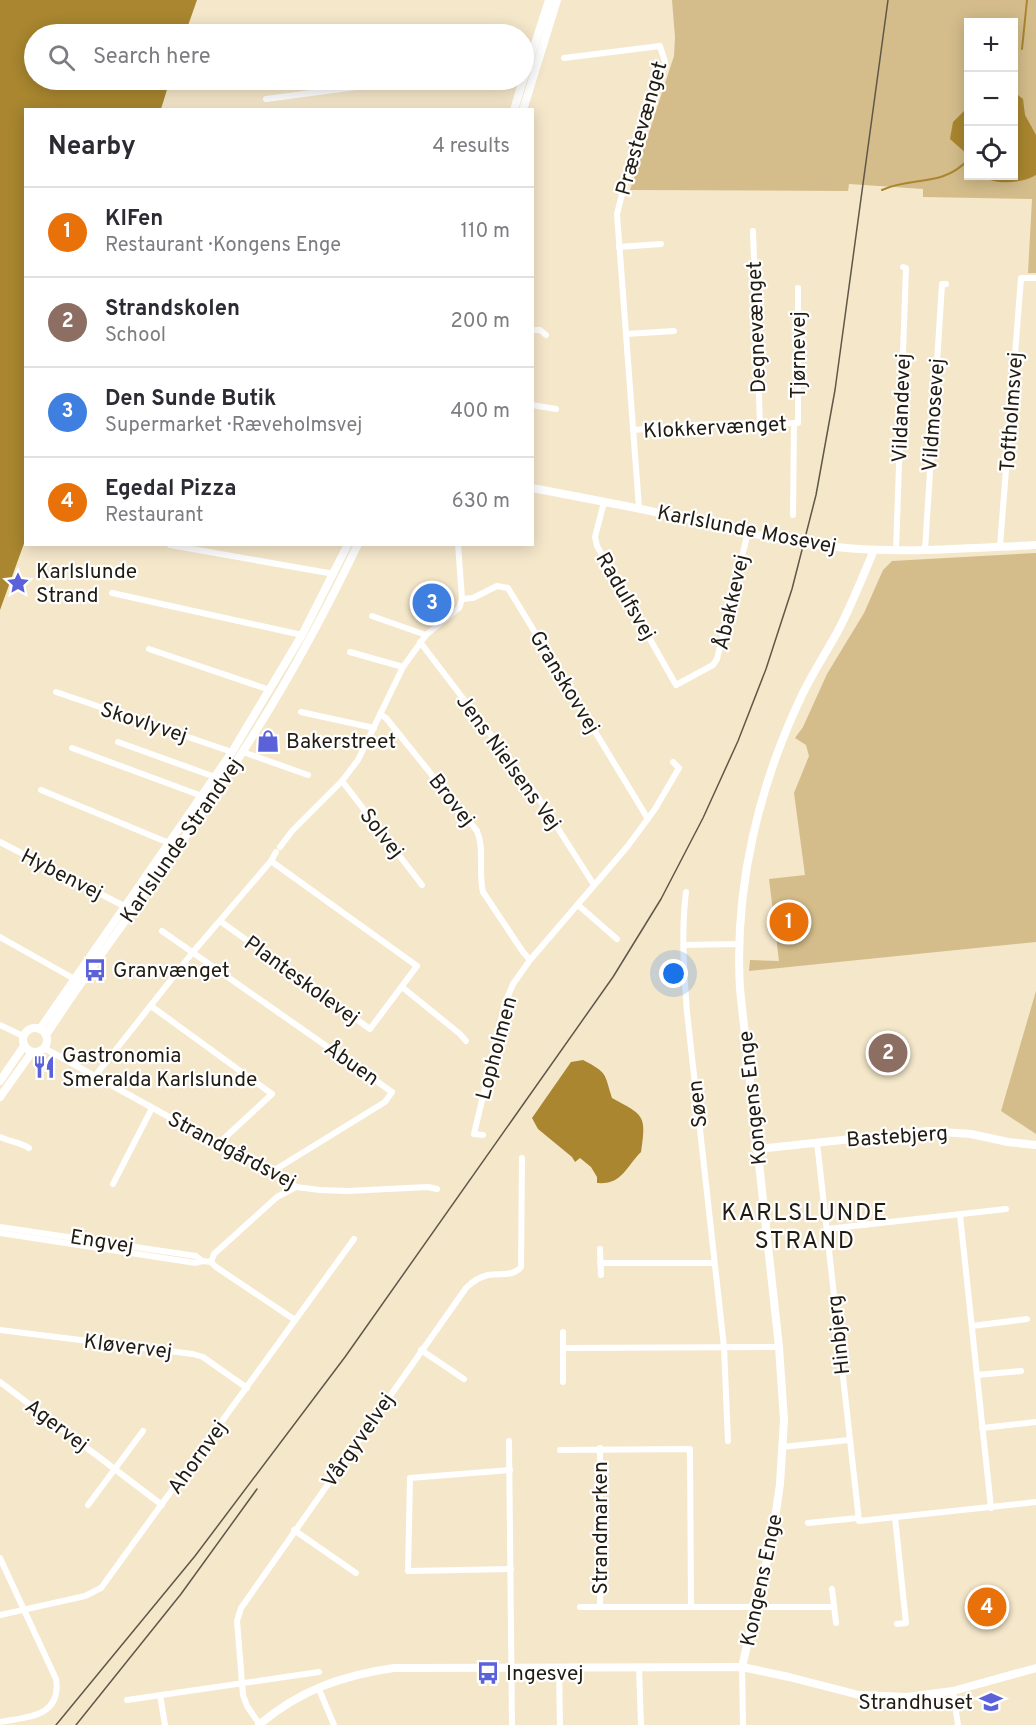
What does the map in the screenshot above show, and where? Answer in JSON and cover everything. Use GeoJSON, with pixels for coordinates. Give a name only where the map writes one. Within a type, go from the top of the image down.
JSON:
{"type":"FeatureCollection","features":[{"type":"Feature","properties":{"kind":"main road"},"geometry":{"type":"LineString","coordinates":[[534,41],[549,0]]}},
{"type":"Feature","properties":{"kind":"main road"},"geometry":{"type":"LineString","coordinates":[[534,74],[557,0]]}},
{"type":"Feature","properties":{"kind":"main road"},"geometry":{"type":"LineString","coordinates":[[515,108],[520,90]]}},
{"type":"Feature","properties":{"kind":"main road"},"geometry":{"type":"LineString","coordinates":[[524,108],[529,90]]}},
{"type":"Feature","properties":{"kind":"main road","name":"Karlslunde Strandvej"},"geometry":{"type":"LineString","coordinates":[[43,1032],[124,906],[232,752],[302,635],[347,546]]}},
{"type":"Feature","properties":{"kind":"main road","name":"Karlslunde Strandvej"},"geometry":{"type":"LineString","coordinates":[[77,980],[132,913],[243,752],[311,636],[356,546]]}},
{"type":"Feature","properties":{"kind":"main road"},"geometry":{"type":"LineString","coordinates":[[0,1081],[24,1046],[23,1036],[32,1028],[43,1032],[47,1042],[44,1048],[32,1052],[0,1097]]}},
{"type":"Feature","properties":{"kind":"main road"},"geometry":{"type":"LineString","coordinates":[[24,1046],[32,1052]]}},
{"type":"Feature","properties":{"kind":"street","name":"Præstevænget"},"geometry":{"type":"LineString","coordinates":[[564,57],[660,46],[665,63],[617,214],[639,508]]}},
{"type":"Feature","properties":{"kind":"street"},"geometry":{"type":"LineString","coordinates":[[266,99],[334,90]]}},
{"type":"Feature","properties":{"kind":"street","name":"Degnevænget"},"geometry":{"type":"LineString","coordinates":[[753,231],[760,424]]}},
{"type":"Feature","properties":{"kind":"street"},"geometry":{"type":"LineString","coordinates":[[619,247],[661,244]]}},
{"type":"Feature","properties":{"kind":"street","name":"Vildandevej"},"geometry":{"type":"LineString","coordinates":[[896,550],[906,268],[903,267]]}},
{"type":"Feature","properties":{"kind":"street","name":"Toftholmsvej"},"geometry":{"type":"LineString","coordinates":[[1000,546],[1021,278],[1036,278]]}},
{"type":"Feature","properties":{"kind":"street","name":"Vildmosevej"},"geometry":{"type":"LineString","coordinates":[[925,550],[942,284],[946,284]]}},
{"type":"Feature","properties":{"kind":"street","name":"Tjørnevej"},"geometry":{"type":"LineString","coordinates":[[793,515],[798,288]]}},
{"type":"Feature","properties":{"kind":"street"},"geometry":{"type":"LineString","coordinates":[[534,330],[540,330],[546,335]]}},
{"type":"Feature","properties":{"kind":"street"},"geometry":{"type":"LineString","coordinates":[[626,334],[674,331]]}},
{"type":"Feature","properties":{"kind":"street"},"geometry":{"type":"LineString","coordinates":[[534,405],[556,410]]}},
{"type":"Feature","properties":{"kind":"street","name":"Klokkervænget"},"geometry":{"type":"LineString","coordinates":[[633,430],[708,424],[796,423]]}},
{"type":"Feature","properties":{"kind":"street","name":"Karlslunde Mosevej"},"geometry":{"type":"LineString","coordinates":[[534,488],[806,543],[874,550],[1036,545]]}},
{"type":"Feature","properties":{"kind":"street","name":"Radulfsvej"},"geometry":{"type":"LineString","coordinates":[[604,502],[595,537],[597,546],[676,685]]}},
{"type":"Feature","properties":{"kind":"street","name":"Åbakkevej"},"geometry":{"type":"LineString","coordinates":[[676,685],[713,665],[717,659],[747,532]]}},
{"type":"Feature","properties":{"kind":"street"},"geometry":{"type":"LineString","coordinates":[[176,546],[334,574]]}},
{"type":"Feature","properties":{"kind":"street"},"geometry":{"type":"LineString","coordinates":[[95,1076],[193,952],[272,861],[292,831],[342,781],[358,760],[403,667],[426,635],[459,608],[462,599],[458,546]]}},
{"type":"Feature","properties":{"kind":"street","name":"Kongens Enge"},"geometry":{"type":"LineString","coordinates":[[742,1667],[772,1539],[780,1484],[783,1391],[740,989],[739,944],[748,866],[755,822],[766,783],[804,692],[840,628],[874,550]]}},
{"type":"Feature","properties":{"kind":"street","name":"Granskovvej"},"geometry":{"type":"LineString","coordinates":[[462,599],[473,598],[497,586],[508,588],[648,819]]}},
{"type":"Feature","properties":{"kind":"street"},"geometry":{"type":"LineString","coordinates":[[112,593],[302,635]]}},
{"type":"Feature","properties":{"kind":"street"},"geometry":{"type":"LineString","coordinates":[[372,616],[426,635]]}},
{"type":"Feature","properties":{"kind":"street","name":"Jens Nielsens Vej"},"geometry":{"type":"LineString","coordinates":[[420,642],[536,795],[594,885]]}},
{"type":"Feature","properties":{"kind":"street"},"geometry":{"type":"LineString","coordinates":[[149,649],[270,690]]}},
{"type":"Feature","properties":{"kind":"street"},"geometry":{"type":"LineString","coordinates":[[350,652],[403,667]]}},
{"type":"Feature","properties":{"kind":"street","name":"Skovlyvej"},"geometry":{"type":"LineString","coordinates":[[56,692],[232,752]]}},
{"type":"Feature","properties":{"kind":"street"},"geometry":{"type":"LineString","coordinates":[[301,712],[374,728]]}},
{"type":"Feature","properties":{"kind":"street","name":"Brovej"},"geometry":{"type":"LineString","coordinates":[[380,714],[386,718],[477,831],[481,846],[483,892],[530,960]]}},
{"type":"Feature","properties":{"kind":"street"},"geometry":{"type":"LineString","coordinates":[[118,742],[215,777]]}},
{"type":"Feature","properties":{"kind":"street","name":"Karlslunde Strandvej"},"geometry":{"type":"LineString","coordinates":[[72,748],[202,796]]}},
{"type":"Feature","properties":{"kind":"street"},"geometry":{"type":"LineString","coordinates":[[243,752],[308,775]]}},
{"type":"Feature","properties":{"kind":"street","name":"Lopholmen"},"geometry":{"type":"LineString","coordinates":[[483,1135],[474,1134],[505,1003],[513,984],[530,960],[627,847],[648,819],[679,768],[673,762]]}},
{"type":"Feature","properties":{"kind":"street","name":"Solvej"},"geometry":{"type":"LineString","coordinates":[[342,781],[422,885]]}},
{"type":"Feature","properties":{"kind":"street"},"geometry":{"type":"LineString","coordinates":[[41,790],[169,843]]}},
{"type":"Feature","properties":{"kind":"street","name":"Hybenvej"},"geometry":{"type":"LineString","coordinates":[[0,842],[124,906]]}},
{"type":"Feature","properties":{"kind":"street","name":"Planteskolevej"},"geometry":{"type":"LineString","coordinates":[[220,921],[370,1029],[417,966],[272,861]]}},
{"type":"Feature","properties":{"kind":"street","name":"Søen"},"geometry":{"type":"LineString","coordinates":[[686,892],[684,945],[687,1012],[724,1347],[728,1440]]}},
{"type":"Feature","properties":{"kind":"street"},"geometry":{"type":"LineString","coordinates":[[578,905],[617,939]]}},
{"type":"Feature","properties":{"kind":"street"},"geometry":{"type":"LineString","coordinates":[[162,931],[193,952]]}},
{"type":"Feature","properties":{"kind":"street"},"geometry":{"type":"LineString","coordinates":[[0,937],[77,980]]}},
{"type":"Feature","properties":{"kind":"street"},"geometry":{"type":"LineString","coordinates":[[684,945],[739,944]]}},
{"type":"Feature","properties":{"kind":"street","name":"Åbuen"},"geometry":{"type":"LineString","coordinates":[[193,952],[392,1092],[385,1102],[273,1171]]}},
{"type":"Feature","properties":{"kind":"street"},"geometry":{"type":"LineString","coordinates":[[402,987],[466,1041]]}},
{"type":"Feature","properties":{"kind":"street"},"geometry":{"type":"LineString","coordinates":[[151,1006],[272,1094],[218,1144]]}},
{"type":"Feature","properties":{"kind":"street"},"geometry":{"type":"LineString","coordinates":[[0,1025],[23,1036]]}},
{"type":"Feature","properties":{"kind":"street","name":"Strandgårdsvej"},"geometry":{"type":"LineString","coordinates":[[44,1048],[218,1144],[273,1171],[296,1187],[348,1191],[428,1187],[437,1189]]}},
{"type":"Feature","properties":{"kind":"street"},"geometry":{"type":"LineString","coordinates":[[113,1184],[152,1108]]}},
{"type":"Feature","properties":{"kind":"street","name":"Bastebjerg"},"geometry":{"type":"LineString","coordinates":[[757,1149],[928,1131],[970,1134],[1036,1145]]}},
{"type":"Feature","properties":{"kind":"street"},"geometry":{"type":"LineString","coordinates":[[0,1137],[21,1143],[29,1148]]}},
{"type":"Feature","properties":{"kind":"street","name":"Hinbjerg"},"geometry":{"type":"LineString","coordinates":[[817,1142],[858,1518]]}},
{"type":"Feature","properties":{"kind":"street","name":"Vårgyvelvej"},"geometry":{"type":"LineString","coordinates":[[260,1725],[247,1706],[241,1683],[237,1621],[241,1608],[470,1284],[486,1275],[515,1273],[521,1267],[522,1158]]}},
{"type":"Feature","properties":{"kind":"street"},"geometry":{"type":"LineString","coordinates":[[295,1320],[211,1262],[214,1254],[277,1197],[296,1187]]}},
{"type":"Feature","properties":{"kind":"street"},"geometry":{"type":"LineString","coordinates":[[827,1229],[1006,1209]]}},
{"type":"Feature","properties":{"kind":"street"},"geometry":{"type":"LineString","coordinates":[[960,1215],[991,1508]]}},
{"type":"Feature","properties":{"kind":"street","name":"Engvej"},"geometry":{"type":"LineString","coordinates":[[0,1227],[196,1256],[202,1261]]}},
{"type":"Feature","properties":{"kind":"street","name":"Engvej"},"geometry":{"type":"LineString","coordinates":[[0,1233],[196,1263],[211,1262]]}},
{"type":"Feature","properties":{"kind":"street","name":"Ahornvej"},"geometry":{"type":"LineString","coordinates":[[0,1615],[85,1596],[101,1588],[354,1239]]}},
{"type":"Feature","properties":{"kind":"street"},"geometry":{"type":"LineString","coordinates":[[600,1249],[600,1275]]}},
{"type":"Feature","properties":{"kind":"street"},"geometry":{"type":"LineString","coordinates":[[600,1263],[713,1263]]}},
{"type":"Feature","properties":{"kind":"street"},"geometry":{"type":"LineString","coordinates":[[972,1326],[1028,1319]]}},
{"type":"Feature","properties":{"kind":"street","name":"Kløvervej"},"geometry":{"type":"LineString","coordinates":[[0,1330],[193,1354],[203,1357],[247,1388]]}},
{"type":"Feature","properties":{"kind":"street"},"geometry":{"type":"LineString","coordinates":[[563,1332],[563,1382]]}},
{"type":"Feature","properties":{"kind":"street"},"geometry":{"type":"LineString","coordinates":[[563,1348],[779,1347]]}},
{"type":"Feature","properties":{"kind":"street"},"geometry":{"type":"LineString","coordinates":[[422,1350],[464,1380]]}},
{"type":"Feature","properties":{"kind":"street"},"geometry":{"type":"LineString","coordinates":[[977,1375],[1021,1371]]}},
{"type":"Feature","properties":{"kind":"street","name":"Agervej"},"geometry":{"type":"LineString","coordinates":[[0,1382],[162,1505]]}},
{"type":"Feature","properties":{"kind":"street"},"geometry":{"type":"LineString","coordinates":[[982,1428],[1036,1422]]}},
{"type":"Feature","properties":{"kind":"street"},"geometry":{"type":"LineString","coordinates":[[88,1505],[143,1431]]}},
{"type":"Feature","properties":{"kind":"street"},"geometry":{"type":"LineString","coordinates":[[782,1447],[849,1440]]}},
{"type":"Feature","properties":{"kind":"street"},"geometry":{"type":"LineString","coordinates":[[509,1441],[512,1725]]}},
{"type":"Feature","properties":{"kind":"street","name":"Strandmarken"},"geometry":{"type":"LineString","coordinates":[[600,1448],[600,1607]]}},
{"type":"Feature","properties":{"kind":"street","name":"Strandmarken"},"geometry":{"type":"LineString","coordinates":[[560,1450],[690,1449],[691,1607]]}},
{"type":"Feature","properties":{"kind":"street"},"geometry":{"type":"LineString","coordinates":[[510,1470],[410,1478],[408,1571],[511,1569]]}},
{"type":"Feature","properties":{"kind":"street"},"geometry":{"type":"LineString","coordinates":[[808,1523],[858,1518],[859,1521],[1036,1502]]}},
{"type":"Feature","properties":{"kind":"street"},"geometry":{"type":"LineString","coordinates":[[895,1517],[906,1623],[897,1624]]}},
{"type":"Feature","properties":{"kind":"street"},"geometry":{"type":"LineString","coordinates":[[294,1530],[356,1573]]}},
{"type":"Feature","properties":{"kind":"street"},"geometry":{"type":"LineString","coordinates":[[0,1558],[56,1679],[57,1696],[44,1712],[36,1716],[0,1722]]}},
{"type":"Feature","properties":{"kind":"street"},"geometry":{"type":"LineString","coordinates":[[832,1589],[836,1623]]}},
{"type":"Feature","properties":{"kind":"street","name":"Strandmarken"},"geometry":{"type":"LineString","coordinates":[[580,1607],[834,1606]]}},
{"type":"Feature","properties":{"kind":"street"},"geometry":{"type":"LineString","coordinates":[[559,1667],[560,1725]]}},
{"type":"Feature","properties":{"kind":"street"},"geometry":{"type":"LineString","coordinates":[[639,1667],[641,1725]]}},
{"type":"Feature","properties":{"kind":"street"},"geometry":{"type":"LineString","coordinates":[[742,1667],[743,1725]]}},
{"type":"Feature","properties":{"kind":"street"},"geometry":{"type":"LineString","coordinates":[[260,1725],[276,1710],[318,1687],[359,1673],[394,1668],[742,1667],[859,1695],[907,1697],[953,1691],[1036,1668]]}},
{"type":"Feature","properties":{"kind":"street"},"geometry":{"type":"LineString","coordinates":[[127,1700],[319,1672]]}},
{"type":"Feature","properties":{"kind":"street"},"geometry":{"type":"LineString","coordinates":[[318,1687],[334,1725]]}},
{"type":"Feature","properties":{"kind":"street"},"geometry":{"type":"LineString","coordinates":[[953,1691],[958,1725]]}},
{"type":"Feature","properties":{"kind":"street"},"geometry":{"type":"LineString","coordinates":[[160,1695],[165,1725]]}},
{"type":"Feature","properties":{"kind":"shaded area"},"geometry":{"type":"Polygon","coordinates":[[[0,0],[197,0],[189,24],[24,24],[24,90],[167,90],[161,108],[24,108],[24,544],[0,610],[0,0]]]}},
{"type":"Feature","properties":{"kind":"shaded area"},"geometry":{"type":"Polygon","coordinates":[[[672,0],[1036,0],[1036,273],[1028,273],[1032,199],[923,197],[923,189],[849,184],[848,191],[630,190],[674,56],[672,0]]]}},
{"type":"Feature","properties":{"kind":"shaded area"},"geometry":{"type":"Polygon","coordinates":[[[1018,95],[1023,99],[1025,115],[1036,135],[1036,175],[1016,182],[990,180],[1018,180],[1018,95]]]}},
{"type":"Feature","properties":{"kind":"shaded area"},"geometry":{"type":"Polygon","coordinates":[[[964,111],[964,151],[950,139],[953,122],[964,111]]]}},
{"type":"Feature","properties":{"kind":"shaded area"},"geometry":{"type":"Polygon","coordinates":[[[1036,553],[1036,942],[749,971],[750,960],[779,961],[769,879],[805,875],[794,793],[809,756],[806,745],[795,738],[803,727],[827,674],[864,613],[883,570],[892,561],[1036,553]]]}},
{"type":"Feature","properties":{"kind":"shaded area"},"geometry":{"type":"Polygon","coordinates":[[[1036,991],[1036,1134],[1001,1111],[1036,991]]]}},
{"type":"Feature","properties":{"kind":"shaded area"},"geometry":{"type":"Polygon","coordinates":[[[583,1060],[604,1074],[612,1098],[630,1108],[643,1123],[641,1152],[618,1178],[605,1183],[597,1183],[597,1177],[591,1167],[580,1158],[575,1162],[538,1129],[532,1118],[571,1062],[583,1060]]]}},
{"type":"Feature","properties":{"kind":"waterway"},"geometry":{"type":"LineString","coordinates":[[1022,49],[1027,0]]}},
{"type":"Feature","properties":{"kind":"waterway"},"geometry":{"type":"LineString","coordinates":[[882,190],[904,183],[947,175],[964,164]]}},
{"type":"Feature","properties":{"kind":"tram line"},"geometry":{"type":"LineString","coordinates":[[56,1725],[195,1556],[345,1357],[613,977],[661,899],[703,818],[738,741],[766,669],[792,589],[816,495],[835,390],[888,0]]}},
{"type":"Feature","properties":{"kind":"tram line"},"geometry":{"type":"LineString","coordinates":[[76,1725],[181,1594],[257,1489]]}},
{"type":"Feature","properties":{"kind":"place","name":"Karlslunde Strand"},"geometry":{"type":"Point","coordinates":[18,583]}},
{"type":"Feature","properties":{"kind":"place","name":"Den Sunde Butik"},"geometry":{"type":"Point","coordinates":[432,603]}},
{"type":"Feature","properties":{"kind":"place","name":"Bakerstreet"},"geometry":{"type":"Point","coordinates":[268,741]}},
{"type":"Feature","properties":{"kind":"place","name":"KIFen"},"geometry":{"type":"Point","coordinates":[789,922]}},
{"type":"Feature","properties":{"kind":"place","name":"Granvænget"},"geometry":{"type":"Point","coordinates":[95,970]}},
{"type":"Feature","properties":{"kind":"place","name":"Strandskolen"},"geometry":{"type":"Point","coordinates":[888,1053]}},
{"type":"Feature","properties":{"kind":"place","name":"Gastronomia Smeralda Karlslunde"},"geometry":{"type":"Point","coordinates":[44,1067]}},
{"type":"Feature","properties":{"kind":"place","name":"Egedal Pizza"},"geometry":{"type":"Point","coordinates":[987,1607]}},
{"type":"Feature","properties":{"kind":"place","name":"Ingesvej"},"geometry":{"type":"Point","coordinates":[488,1673]}},
{"type":"Feature","properties":{"kind":"place","name":"Strandhuset"},"geometry":{"type":"Point","coordinates":[991,1702]}},
{"type":"Feature","properties":{"kind":"district","name":"KARLSLUNDE STRAND"},"geometry":{"type":"Point","coordinates":[805,1226]}}]}
